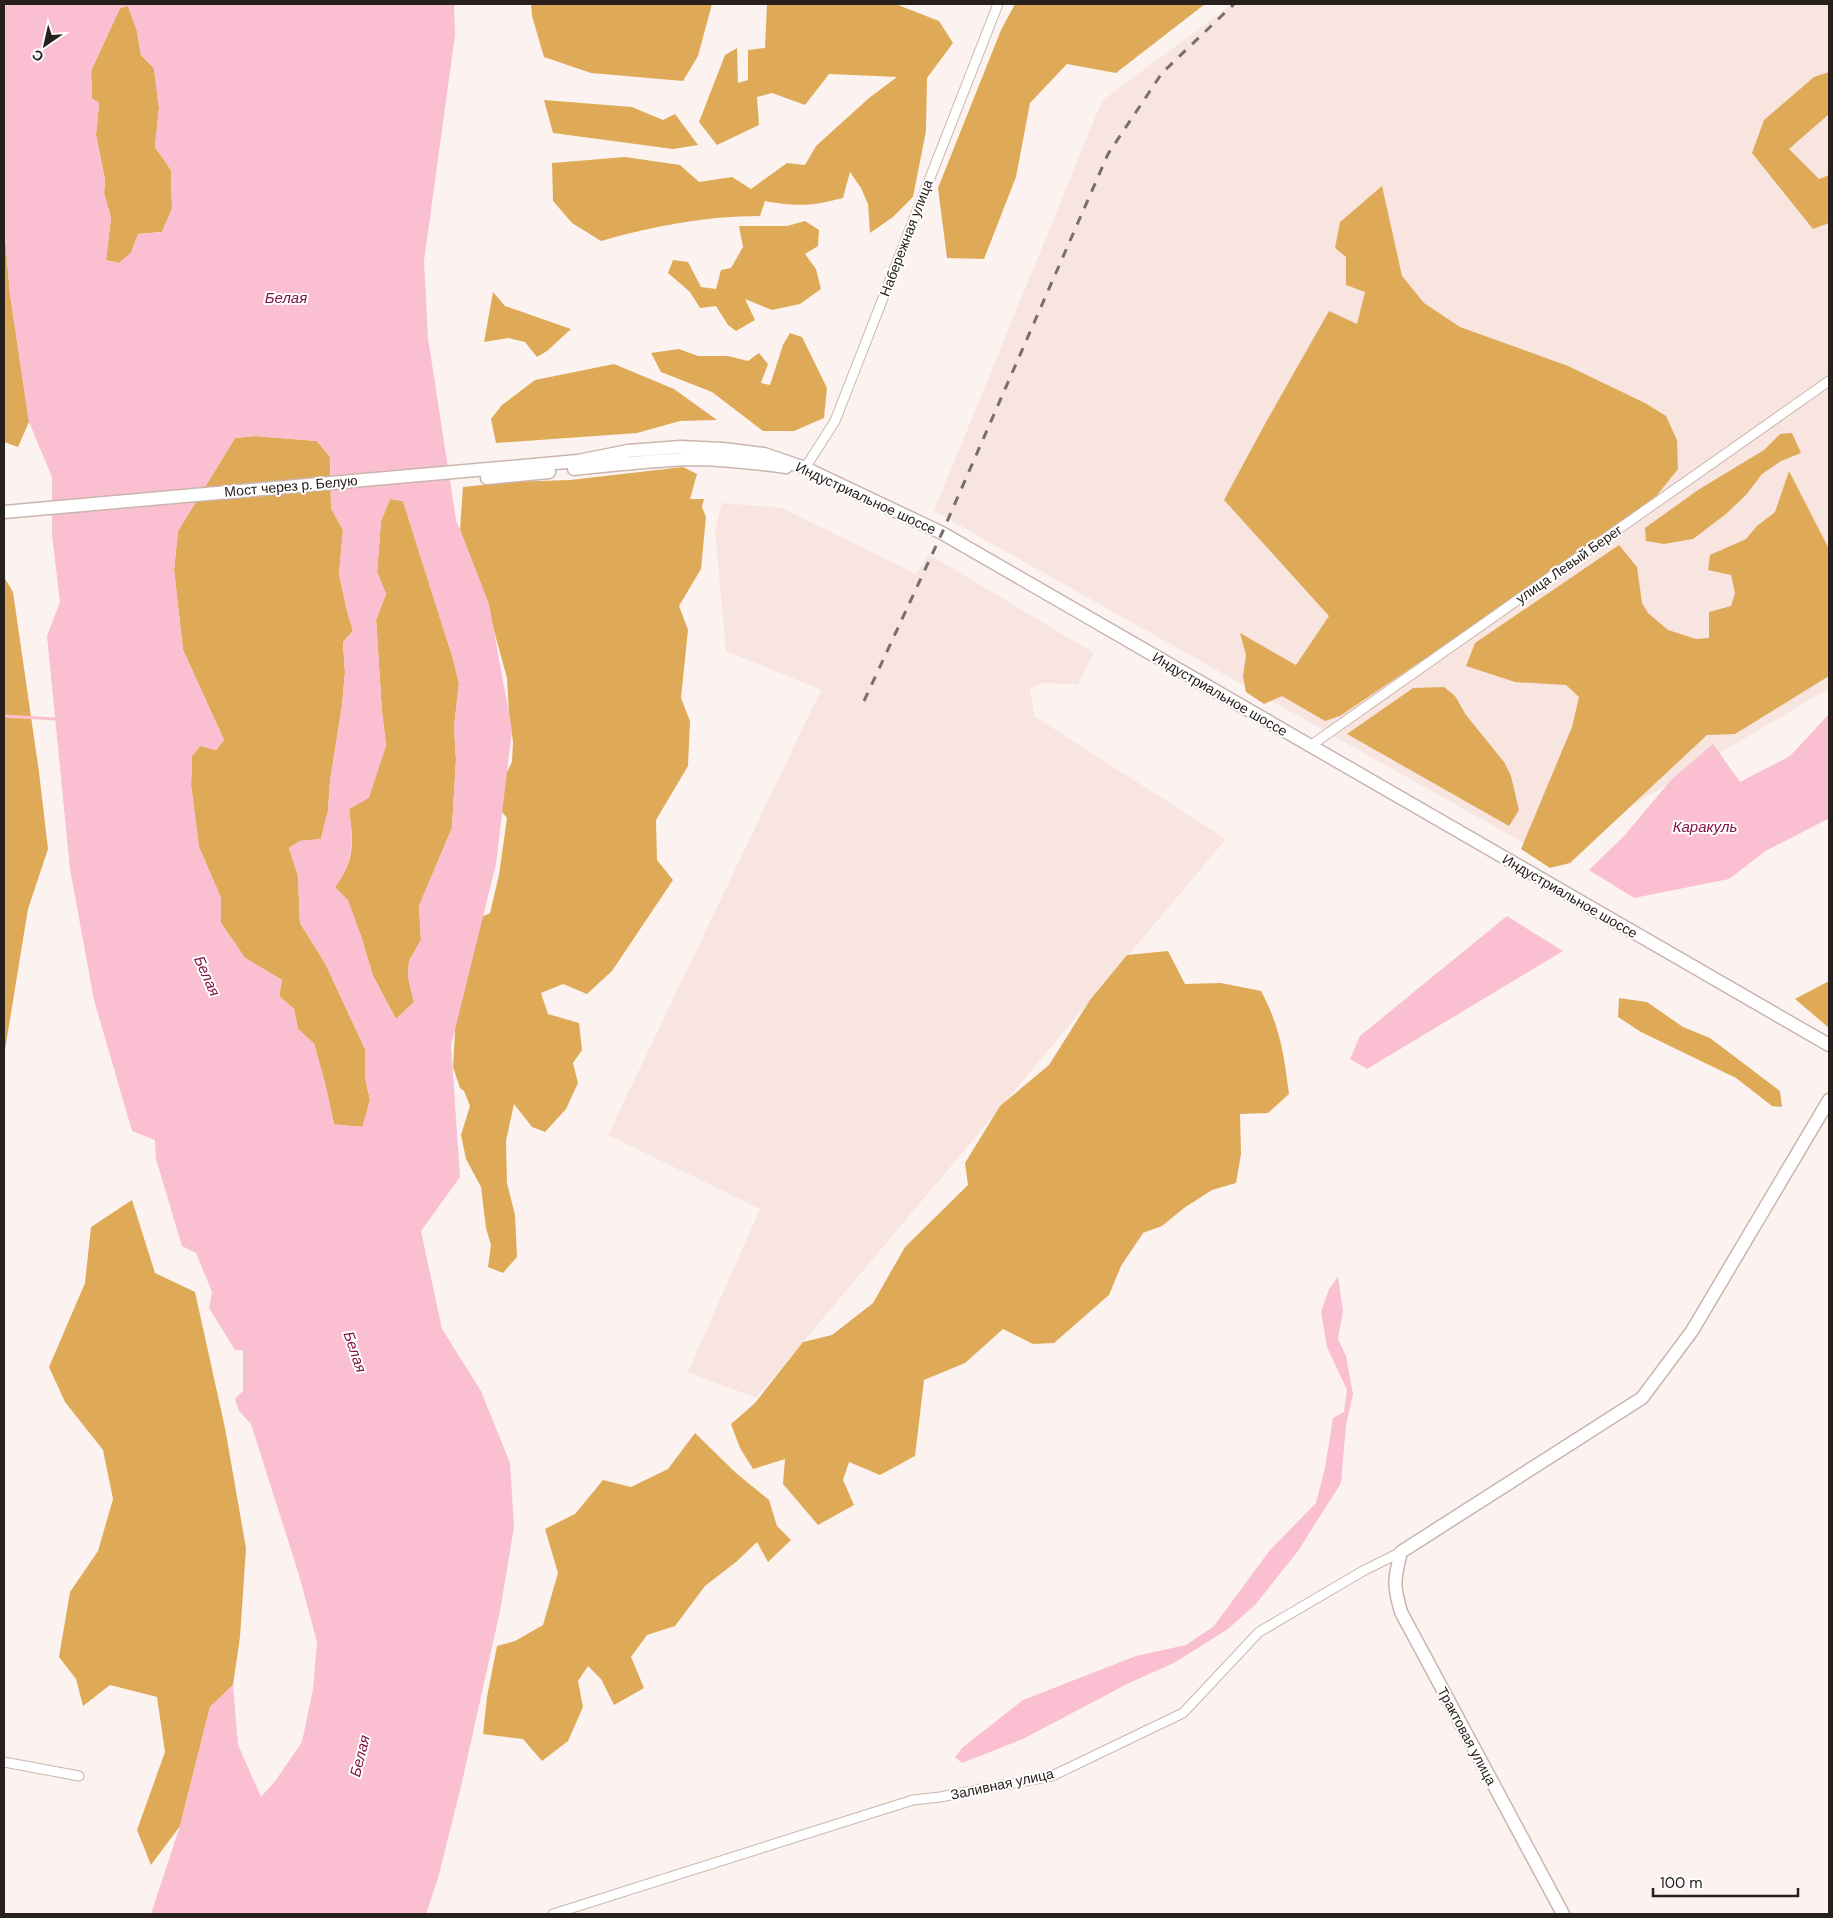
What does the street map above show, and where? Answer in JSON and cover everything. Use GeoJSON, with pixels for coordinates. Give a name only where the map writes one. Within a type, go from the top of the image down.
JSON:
{"type":"FeatureCollection","features":[{"type":"Feature","properties":{"kind":"main road","name":"Индустриальное шоссе"},"geometry":{"type":"LineString","coordinates":[[578,461],[628,451],[681,447],[723,449],[764,454],[805,468],[942,534],[1829,1045]]}},
{"type":"Feature","properties":{"kind":"main road"},"geometry":{"type":"LineString","coordinates":[[487,478],[633,463],[695,459],[805,468]]}},
{"type":"Feature","properties":{"kind":"main road","name":"Мост через р. Белую"},"geometry":{"type":"LineString","coordinates":[[4,512],[578,461]]}},
{"type":"Feature","properties":{"kind":"main road"},"geometry":{"type":"LineString","coordinates":[[1401,1552],[1642,1398],[1692,1331],[1829,1100]]}},
{"type":"Feature","properties":{"kind":"main road","name":"Трактовая улица"},"geometry":{"type":"LineString","coordinates":[[1401,1552],[1394,1579],[1400,1612],[1563,1914]]}},
{"type":"Feature","properties":{"kind":"street","name":"Набережная улица"},"geometry":{"type":"LineString","coordinates":[[805,468],[835,421],[998,4]]}},
{"type":"Feature","properties":{"kind":"street","name":"улица Левый Берег"},"geometry":{"type":"LineString","coordinates":[[1310,746],[1829,381]]}},
{"type":"Feature","properties":{"kind":"street","name":"Заливная улица"},"geometry":{"type":"LineString","coordinates":[[552,1914],[913,1800],[940,1797],[1052,1776],[1183,1713],[1260,1632],[1363,1570],[1401,1552]]}},
{"type":"Feature","properties":{"kind":"street"},"geometry":{"type":"LineString","coordinates":[[4,1762],[79,1776]]}},
{"type":"Feature","properties":{"kind":"shaded area"},"geometry":{"type":"Polygon","coordinates":[[[531,4],[712,4],[698,56],[683,81],[591,73],[544,57],[532,16],[531,4]]]}},
{"type":"Feature","properties":{"kind":"shaded area"},"geometry":{"type":"Polygon","coordinates":[[[767,4],[891,4],[939,21],[953,43],[927,78],[926,131],[913,197],[893,217],[870,233],[868,204],[861,188],[850,172],[843,198],[804,205],[765,201],[760,216],[699,220],[640,231],[601,241],[572,223],[553,201],[552,163],[625,157],[680,165],[699,182],[732,177],[751,189],[787,163],[805,165],[816,146],[869,98],[897,77],[829,74],[805,105],[772,93],[757,97],[759,125],[717,145],[699,122],[725,55],[737,48],[738,83],[748,80],[748,50],[765,48],[767,4]]]}},
{"type":"Feature","properties":{"kind":"shaded area"},"geometry":{"type":"Polygon","coordinates":[[[1015,4],[1205,4],[1116,73],[1067,64],[1030,103],[1016,177],[984,259],[947,258],[938,188],[1001,30],[1015,4]]]}},
{"type":"Feature","properties":{"kind":"shaded area"},"geometry":{"type":"Polygon","coordinates":[[[1232,4],[1829,4],[1829,688],[1547,856],[934,511],[1102,101],[1232,4]]]}},
{"type":"Feature","properties":{"kind":"shaded area"},"geometry":{"type":"Polygon","coordinates":[[[128,6],[137,31],[141,55],[154,68],[159,108],[155,147],[171,170],[172,209],[162,232],[138,234],[131,253],[119,263],[106,260],[111,218],[104,193],[105,180],[96,135],[99,103],[92,99],[91,71],[120,8],[128,6]]]}},
{"type":"Feature","properties":{"kind":"shaded area"},"geometry":{"type":"Polygon","coordinates":[[[1829,72],[1829,114],[1789,149],[1819,179],[1829,175],[1829,223],[1813,229],[1752,153],[1764,120],[1814,77],[1829,72]]]}},
{"type":"Feature","properties":{"kind":"shaded area"},"geometry":{"type":"Polygon","coordinates":[[[544,100],[632,107],[663,120],[675,114],[698,145],[673,149],[553,133],[544,100]]]}},
{"type":"Feature","properties":{"kind":"shaded area"},"geometry":{"type":"Polygon","coordinates":[[[1382,186],[1402,276],[1424,303],[1460,327],[1568,366],[1645,403],[1666,416],[1677,440],[1678,469],[1645,510],[1340,716],[1325,721],[1282,696],[1264,704],[1246,692],[1243,677],[1246,655],[1240,633],[1296,665],[1329,616],[1224,500],[1329,311],[1357,324],[1365,292],[1346,285],[1346,257],[1335,248],[1340,222],[1382,186]]]}},
{"type":"Feature","properties":{"kind":"shaded area"},"geometry":{"type":"Polygon","coordinates":[[[805,221],[819,230],[818,246],[805,254],[816,269],[821,289],[800,304],[772,310],[745,299],[755,320],[736,331],[728,325],[716,306],[700,308],[690,292],[668,273],[673,260],[688,262],[701,287],[716,289],[721,270],[731,268],[743,247],[739,226],[787,226],[805,221]]]}},
{"type":"Feature","properties":{"kind":"shaded area"},"geometry":{"type":"Polygon","coordinates":[[[4,225],[10,294],[29,422],[18,447],[4,442],[4,225]]]}},
{"type":"Feature","properties":{"kind":"shaded area"},"geometry":{"type":"Polygon","coordinates":[[[493,292],[505,306],[571,329],[547,351],[537,357],[525,342],[508,338],[484,342],[493,292]]]}},
{"type":"Feature","properties":{"kind":"shaded area"},"geometry":{"type":"Polygon","coordinates":[[[790,333],[802,337],[827,388],[824,418],[794,431],[763,431],[712,392],[661,372],[651,353],[679,349],[698,356],[728,356],[748,361],[759,353],[768,364],[761,383],[770,385],[783,345],[790,333]]]}},
{"type":"Feature","properties":{"kind":"shaded area"},"geometry":{"type":"Polygon","coordinates":[[[614,364],[674,389],[717,420],[680,421],[637,433],[496,443],[491,419],[502,405],[535,380],[614,364]]]}},
{"type":"Feature","properties":{"kind":"shaded area"},"geometry":{"type":"Polygon","coordinates":[[[1792,433],[1801,453],[1781,461],[1762,474],[1746,495],[1726,514],[1693,539],[1664,544],[1646,541],[1645,528],[1698,490],[1764,450],[1780,434],[1792,433]]]}},
{"type":"Feature","properties":{"kind":"shaded area"},"geometry":{"type":"Polygon","coordinates":[[[255,436],[317,441],[330,457],[331,508],[343,530],[339,574],[353,631],[343,642],[345,672],[342,706],[330,781],[328,811],[321,839],[300,841],[289,848],[298,876],[300,923],[325,963],[365,1049],[365,1077],[370,1100],[363,1127],[334,1125],[314,1044],[298,1029],[294,1009],[279,996],[282,980],[245,958],[221,923],[221,898],[199,847],[191,785],[192,756],[200,746],[216,750],[224,740],[183,650],[174,570],[178,531],[235,438],[255,436]]]}},
{"type":"Feature","properties":{"kind":"shaded area"},"geometry":{"type":"Polygon","coordinates":[[[683,467],[697,474],[690,499],[704,499],[702,507],[706,517],[701,569],[679,606],[688,630],[681,698],[690,721],[688,766],[656,820],[657,860],[673,880],[612,971],[587,994],[563,984],[541,993],[548,1014],[579,1023],[582,1050],[573,1063],[578,1083],[566,1109],[545,1132],[532,1127],[514,1104],[506,1141],[507,1183],[515,1215],[517,1257],[503,1273],[488,1267],[491,1245],[486,1228],[481,1187],[466,1159],[461,1135],[470,1106],[464,1091],[460,1088],[453,1067],[455,1031],[447,1002],[467,924],[490,913],[499,875],[507,818],[497,806],[498,790],[512,762],[513,742],[507,678],[482,587],[460,530],[463,487],[509,482],[570,480],[683,467]]]}},
{"type":"Feature","properties":{"kind":"shaded area"},"geometry":{"type":"Polygon","coordinates":[[[1789,471],[1829,549],[1829,676],[1735,734],[1707,735],[1570,863],[1550,868],[1521,849],[1572,727],[1579,697],[1566,685],[1515,682],[1466,666],[1475,643],[1619,545],[1637,567],[1642,603],[1648,613],[1668,630],[1696,639],[1709,638],[1709,612],[1731,606],[1735,593],[1731,575],[1708,570],[1710,555],[1746,539],[1757,526],[1775,512],[1789,471]]]}},
{"type":"Feature","properties":{"kind":"shaded area"},"geometry":{"type":"Polygon","coordinates":[[[390,499],[403,501],[459,683],[454,727],[456,759],[452,828],[419,906],[421,940],[409,961],[408,977],[414,1002],[396,1019],[373,976],[360,933],[335,887],[347,868],[350,859],[352,841],[349,809],[369,797],[386,745],[376,620],[386,594],[377,572],[381,521],[390,499]]]}},
{"type":"Feature","properties":{"kind":"shaded area"},"geometry":{"type":"Polygon","coordinates":[[[722,503],[782,508],[916,574],[928,554],[1094,653],[1078,684],[1043,683],[1030,689],[1034,716],[1226,839],[756,1398],[688,1372],[760,1209],[608,1135],[821,690],[726,651],[715,530],[722,503]]]}},
{"type":"Feature","properties":{"kind":"shaded area"},"geometry":{"type":"Polygon","coordinates":[[[4,577],[13,592],[48,849],[28,909],[4,1056],[4,577]]]}},
{"type":"Feature","properties":{"kind":"shaded area"},"geometry":{"type":"Polygon","coordinates":[[[1444,687],[1455,696],[1466,715],[1504,762],[1511,776],[1519,810],[1509,826],[1347,734],[1413,688],[1444,687]]]}},
{"type":"Feature","properties":{"kind":"shaded area"},"geometry":{"type":"Polygon","coordinates":[[[1168,951],[1185,984],[1221,983],[1261,991],[1277,1029],[1289,1094],[1268,1113],[1240,1114],[1241,1154],[1236,1183],[1212,1190],[1184,1208],[1162,1226],[1143,1233],[1121,1266],[1109,1295],[1054,1343],[1033,1344],[1003,1329],[965,1363],[924,1380],[915,1456],[880,1475],[849,1462],[843,1480],[854,1505],[818,1525],[783,1484],[785,1459],[753,1469],[740,1448],[731,1424],[755,1403],[803,1342],[832,1335],[873,1303],[905,1247],[968,1185],[965,1163],[1000,1106],[1049,1065],[1090,1000],[1127,955],[1168,951]]]}},
{"type":"Feature","properties":{"kind":"shaded area"},"geometry":{"type":"Polygon","coordinates":[[[1829,981],[1829,1028],[1795,999],[1829,981]]]}},
{"type":"Feature","properties":{"kind":"shaded area"},"geometry":{"type":"Polygon","coordinates":[[[1619,998],[1647,1002],[1683,1027],[1710,1038],[1780,1091],[1782,1107],[1772,1106],[1736,1078],[1641,1032],[1618,1017],[1619,998]]]}},
{"type":"Feature","properties":{"kind":"shaded area"},"geometry":{"type":"Polygon","coordinates":[[[132,1200],[155,1273],[195,1292],[225,1428],[246,1548],[240,1637],[233,1685],[210,1707],[180,1826],[151,1865],[137,1830],[165,1752],[157,1697],[110,1685],[83,1706],[76,1679],[59,1657],[70,1592],[98,1551],[113,1499],[103,1450],[65,1402],[49,1367],[85,1283],[91,1227],[132,1200]]]}},
{"type":"Feature","properties":{"kind":"shaded area"},"geometry":{"type":"Polygon","coordinates":[[[695,1433],[736,1473],[769,1500],[777,1526],[791,1540],[768,1562],[757,1542],[736,1562],[705,1586],[675,1626],[647,1635],[631,1657],[644,1688],[614,1705],[601,1679],[588,1666],[578,1681],[583,1707],[568,1741],[542,1761],[523,1739],[483,1734],[487,1697],[497,1646],[515,1641],[543,1625],[558,1573],[545,1529],[575,1514],[603,1480],[631,1487],[668,1469],[695,1433]]]}},
{"type":"Feature","properties":{"kind":"water","name":"Белая"},"geometry":{"type":"Polygon","coordinates":[[[4,4],[454,4],[455,35],[424,261],[428,338],[456,520],[489,604],[512,730],[496,864],[451,1046],[460,1177],[421,1231],[442,1329],[481,1391],[510,1463],[514,1527],[500,1611],[462,1782],[438,1878],[426,1914],[151,1914],[180,1826],[210,1707],[233,1685],[238,1745],[261,1797],[276,1780],[302,1742],[313,1689],[317,1642],[299,1575],[251,1424],[239,1411],[235,1399],[243,1391],[243,1350],[235,1350],[209,1308],[212,1292],[196,1253],[182,1246],[156,1159],[155,1140],[132,1131],[94,1000],[70,869],[47,636],[60,602],[52,535],[52,477],[29,422],[10,294],[4,225],[4,4]],[[128,6],[120,8],[91,71],[92,98],[99,103],[96,135],[105,180],[104,193],[111,218],[106,260],[119,263],[131,253],[138,234],[162,232],[172,209],[171,170],[155,147],[159,108],[154,68],[141,55],[137,31],[128,6]],[[255,436],[235,438],[178,531],[174,570],[183,650],[224,740],[216,750],[200,746],[192,756],[191,785],[199,847],[221,898],[221,923],[245,958],[282,980],[279,996],[294,1009],[298,1029],[314,1044],[334,1124],[362,1127],[370,1100],[365,1077],[365,1049],[325,963],[300,923],[298,876],[289,848],[300,841],[321,839],[328,811],[330,781],[342,706],[345,672],[343,642],[353,631],[339,574],[343,530],[331,508],[330,457],[317,441],[255,436]],[[390,499],[381,521],[377,572],[386,594],[376,620],[386,745],[369,798],[349,809],[351,850],[346,868],[335,887],[348,900],[373,976],[396,1019],[414,1002],[408,977],[409,961],[421,940],[419,906],[452,828],[456,759],[454,727],[459,683],[403,501],[390,499]]]}},
{"type":"Feature","properties":{"kind":"water","name":"Каракуль"},"geometry":{"type":"Polygon","coordinates":[[[1829,714],[1828,819],[1767,850],[1729,879],[1634,898],[1589,870],[1624,836],[1671,780],[1713,744],[1740,782],[1790,756],[1829,714]]]}},
{"type":"Feature","properties":{"kind":"water"},"geometry":{"type":"Polygon","coordinates":[[[1507,916],[1563,951],[1367,1069],[1350,1059],[1360,1036],[1507,916]]]}},
{"type":"Feature","properties":{"kind":"water"},"geometry":{"type":"Polygon","coordinates":[[[1338,1277],[1343,1311],[1338,1339],[1346,1356],[1353,1394],[1346,1425],[1341,1483],[1298,1551],[1255,1605],[1228,1629],[1174,1663],[1129,1683],[1023,1739],[962,1763],[955,1757],[962,1748],[1023,1700],[1136,1656],[1186,1645],[1214,1626],[1270,1550],[1316,1503],[1325,1468],[1333,1418],[1344,1412],[1347,1390],[1327,1347],[1321,1312],[1329,1289],[1338,1277]]]}},
{"type":"Feature","properties":{"kind":"waterway"},"geometry":{"type":"LineString","coordinates":[[4,716],[55,719]]}},
{"type":"Feature","properties":{"kind":"railway"},"geometry":{"type":"LineString","coordinates":[[864,701],[942,533],[1108,154],[1162,73],[1234,4]]}}]}
